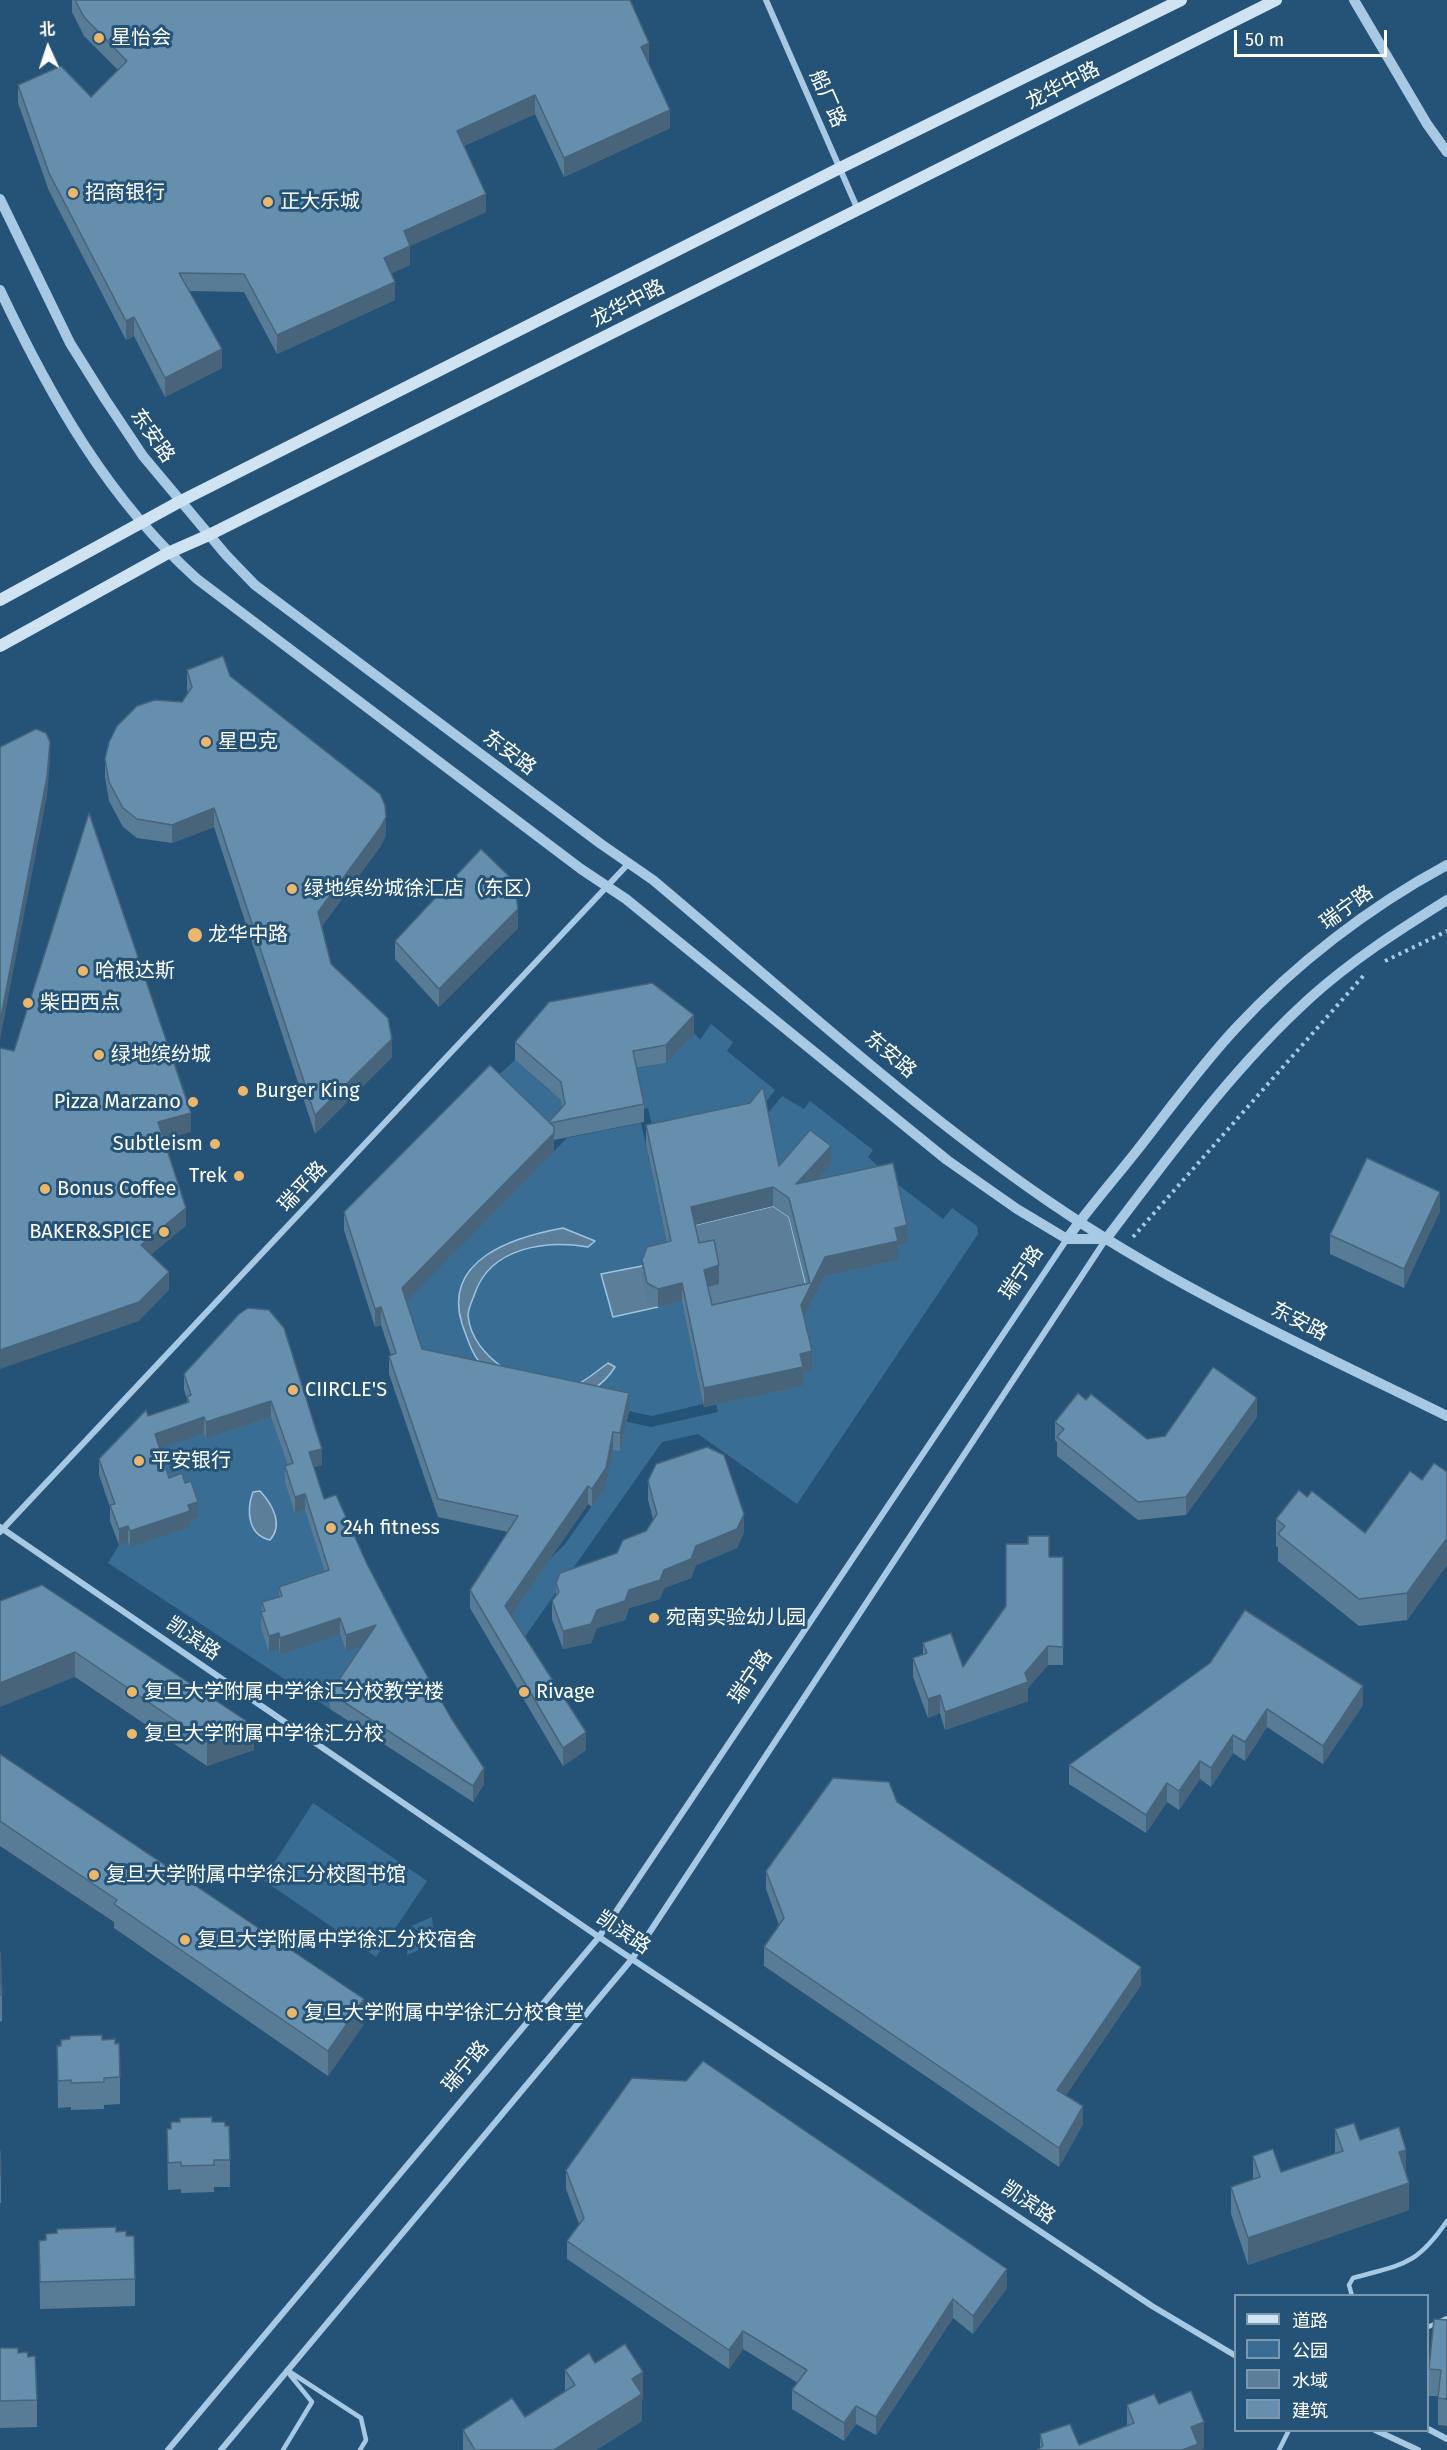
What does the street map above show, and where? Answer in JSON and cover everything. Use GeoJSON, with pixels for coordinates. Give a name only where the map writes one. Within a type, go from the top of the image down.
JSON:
{"type":"FeatureCollection","features":[{"type":"Feature","properties":{"kind":"main road","name":"龙华中路"},"geometry":{"type":"LineString","coordinates":[[0,600],[179,502],[840,168],[1181,0]]}},
{"type":"Feature","properties":{"kind":"main road","name":"龙华中路"},"geometry":{"type":"LineString","coordinates":[[0,646],[168,553],[209,535],[1276,0]]}},
{"type":"Feature","properties":{"kind":"street","name":"船厂路"},"geometry":{"type":"LineString","coordinates":[[766,0],[858,210]]}},
{"type":"Feature","properties":{"kind":"street"},"geometry":{"type":"LineString","coordinates":[[1354,0],[1427,124],[1447,152]]}},
{"type":"Feature","properties":{"kind":"street","name":"东安路"},"geometry":{"type":"LineString","coordinates":[[0,199],[70,344],[143,456],[179,502],[255,585],[662,888],[952,1131],[1051,1203],[1123,1249],[1269,1328],[1447,1416]]}},
{"type":"Feature","properties":{"kind":"street"},"geometry":{"type":"LineString","coordinates":[[0,290],[34,360],[69,423],[100,472],[141,524],[168,553],[226,602],[609,887],[947,1160],[1017,1209],[1066,1239],[1106,1239]]}},
{"type":"Feature","properties":{"kind":"street","name":"瑞平路"},"geometry":{"type":"LineString","coordinates":[[1,1529],[609,887],[629,863]]}},
{"type":"Feature","properties":{"kind":"street","name":"瑞宁路"},"geometry":{"type":"LineString","coordinates":[[168,2450],[599,1937],[1066,1239],[1187,1085],[1244,1020],[1290,975],[1386,901],[1447,865]]}},
{"type":"Feature","properties":{"kind":"street"},"geometry":{"type":"LineString","coordinates":[[222,2450],[632,1959],[1106,1239],[1208,1106],[1257,1051],[1302,1006],[1356,960],[1447,900]]}},
{"type":"Feature","properties":{"kind":"street","name":"凯滨路"},"geometry":{"type":"LineString","coordinates":[[1,1529],[599,1937],[1152,2306],[1234,2355]]}},
{"type":"Feature","properties":{"kind":"street"},"geometry":{"type":"LineString","coordinates":[[1429,2430],[1447,2439]]}},
{"type":"Feature","properties":{"kind":"street"},"geometry":{"type":"LineString","coordinates":[[1379,2432],[1418,2450]]}},
{"type":"Feature","properties":{"kind":"lane"},"geometry":{"type":"LineString","coordinates":[[1352,2294],[1348,2285],[1353,2278],[1408,2263],[1429,2247],[1447,2221]]}},
{"type":"Feature","properties":{"kind":"lane"},"geometry":{"type":"LineString","coordinates":[[1429,2327],[1447,2318]]}},
{"type":"Feature","properties":{"kind":"lane"},"geometry":{"type":"LineString","coordinates":[[284,2450],[312,2402],[287,2370]]}},
{"type":"Feature","properties":{"kind":"lane"},"geometry":{"type":"LineString","coordinates":[[287,2370],[361,2418],[366,2440],[360,2450]]}},
{"type":"Feature","properties":{"kind":"lane"},"geometry":{"type":"LineString","coordinates":[[1279,2450],[1288,2432]]}},
{"type":"Feature","properties":{"kind":"path"},"geometry":{"type":"LineString","coordinates":[[1383,961],[1447,931]]}},
{"type":"Feature","properties":{"kind":"path"},"geometry":{"type":"LineString","coordinates":[[1123,1249],[1372,966]]}},
{"type":"Feature","properties":{"kind":"green space"},"geometry":{"type":"Polygon","coordinates":[[[711,1024],[733,1042],[727,1051],[775,1090],[753,1119],[659,1153],[648,1108],[620,1113],[633,1069],[666,1063],[694,1033],[700,1040],[711,1024]]]}},
{"type":"Feature","properties":{"kind":"green space"},"geometry":{"type":"Polygon","coordinates":[[[515,1060],[550,1091],[591,1093],[526,1164],[490,1083],[515,1060]]]}},
{"type":"Feature","properties":{"kind":"green space"},"geometry":{"type":"Polygon","coordinates":[[[782,1096],[804,1109],[810,1101],[873,1150],[868,1157],[884,1172],[779,1184],[765,1117],[782,1096]]]}},
{"type":"Feature","properties":{"kind":"green space"},"geometry":{"type":"Polygon","coordinates":[[[641,1123],[665,1231],[693,1298],[703,1404],[652,1416],[422,1367],[402,1306],[567,1138],[641,1123]]]}},
{"type":"Feature","properties":{"kind":"green space"},"geometry":{"type":"Polygon","coordinates":[[[892,1180],[943,1219],[952,1208],[977,1226],[978,1234],[797,1504],[698,1434],[662,1442],[519,1645],[505,1624],[549,1560],[565,1544],[606,1486],[605,1417],[651,1427],[718,1412],[706,1358],[800,1372],[811,1370],[792,1333],[823,1276],[898,1259],[892,1180]]]}},
{"type":"Feature","properties":{"kind":"green space"},"geometry":{"type":"Polygon","coordinates":[[[269,1411],[321,1505],[333,1596],[269,1652],[279,1649],[281,1654],[340,1634],[346,1651],[396,1635],[365,1658],[330,1709],[108,1563],[119,1545],[128,1542],[130,1547],[190,1527],[169,1494],[155,1450],[204,1433],[207,1438],[265,1418],[269,1411]]]}},
{"type":"Feature","properties":{"kind":"green space"},"geometry":{"type":"Polygon","coordinates":[[[313,1803],[427,1881],[376,1957],[263,1880],[313,1803]]]}},
{"type":"Feature","properties":{"kind":"green space"},"geometry":{"type":"Polygon","coordinates":[[[432,1917],[434,1941],[411,1926],[432,1917]]]}},
{"type":"Feature","properties":{"kind":"green space"},"geometry":{"type":"Polygon","coordinates":[[[409,1930],[431,1945],[407,1955],[409,1930]]]}},
{"type":"Feature","properties":{"kind":"water"},"geometry":{"type":"Polygon","coordinates":[[[773,1206],[789,1217],[806,1285],[712,1323],[691,1226],[773,1206]]]}},
{"type":"Feature","properties":{"kind":"water"},"geometry":{"type":"Polygon","coordinates":[[[563,1228],[595,1241],[588,1247],[538,1246],[507,1256],[494,1265],[483,1278],[468,1315],[472,1331],[480,1346],[506,1370],[523,1378],[557,1387],[573,1386],[608,1363],[615,1367],[606,1378],[588,1392],[574,1397],[558,1398],[524,1388],[485,1368],[468,1342],[462,1324],[459,1302],[462,1283],[472,1267],[487,1255],[504,1245],[563,1228]]]}},
{"type":"Feature","properties":{"kind":"water"},"geometry":{"type":"Polygon","coordinates":[[[647,1265],[658,1307],[613,1317],[601,1274],[647,1265]]]}},
{"type":"Feature","properties":{"kind":"water"},"geometry":{"type":"Polygon","coordinates":[[[260,1491],[275,1514],[276,1527],[270,1540],[257,1533],[251,1521],[250,1507],[253,1492],[260,1491]]]}},
{"type":"Feature","properties":{"kind":"building","name":"正大乐城"},"geometry":{"type":"Polygon","coordinates":[[[75,0],[630,0],[649,43],[641,47],[670,110],[564,158],[535,95],[457,131],[486,194],[404,231],[410,246],[384,258],[395,282],[277,335],[244,274],[179,273],[222,349],[165,378],[134,317],[126,321],[49,173],[18,85],[61,66],[91,97],[127,61],[84,17],[75,0]]]}},
{"type":"Feature","properties":{"kind":"building","name":"绿地缤纷城徐汇店（东区）"},"geometry":{"type":"Polygon","coordinates":[[[223,656],[230,676],[380,794],[385,805],[386,817],[380,828],[318,912],[331,964],[388,1018],[392,1039],[315,1115],[214,808],[172,825],[137,819],[123,808],[109,782],[105,759],[109,742],[117,726],[137,706],[155,700],[182,702],[192,687],[187,670],[223,656]]]}},
{"type":"Feature","properties":{"kind":"building"},"geometry":{"type":"Polygon","coordinates":[[[36,729],[46,733],[50,742],[47,777],[0,1022],[0,747],[36,729]]]}},
{"type":"Feature","properties":{"kind":"building"},"geometry":{"type":"Polygon","coordinates":[[[89,813],[191,1113],[158,1122],[186,1208],[141,1245],[169,1272],[139,1302],[0,1350],[0,1048],[14,1051],[89,813]]]}},
{"type":"Feature","properties":{"kind":"building"},"geometry":{"type":"Polygon","coordinates":[[[481,849],[514,881],[518,909],[439,989],[395,941],[481,849]]]}},
{"type":"Feature","properties":{"kind":"building"},"geometry":{"type":"Polygon","coordinates":[[[652,983],[694,1015],[666,1045],[633,1051],[644,1104],[550,1123],[554,1127],[554,1133],[402,1288],[422,1349],[629,1393],[620,1433],[613,1432],[606,1468],[592,1489],[588,1486],[505,1606],[586,1732],[563,1748],[470,1590],[518,1516],[438,1499],[389,1356],[396,1353],[381,1307],[375,1309],[344,1212],[490,1065],[549,1122],[565,1104],[561,1082],[515,1042],[549,1002],[652,983]]]}},
{"type":"Feature","properties":{"kind":"building"},"geometry":{"type":"Polygon","coordinates":[[[763,1087],[779,1166],[810,1130],[831,1146],[796,1184],[893,1163],[907,1225],[895,1228],[898,1241],[825,1257],[801,1305],[812,1351],[800,1354],[803,1367],[704,1388],[682,1283],[658,1289],[647,1283],[642,1260],[647,1247],[671,1241],[646,1125],[750,1103],[763,1087]],[[773,1187],[691,1207],[699,1243],[714,1240],[719,1265],[704,1270],[712,1305],[810,1283],[789,1198],[773,1187]]]}},
{"type":"Feature","properties":{"kind":"building"},"geometry":{"type":"Polygon","coordinates":[[[1367,1158],[1440,1192],[1404,1269],[1330,1235],[1367,1158]]]}},
{"type":"Feature","properties":{"kind":"building"},"geometry":{"type":"Polygon","coordinates":[[[248,1308],[269,1310],[284,1328],[322,1449],[309,1452],[324,1499],[336,1495],[367,1564],[404,1635],[451,1718],[484,1768],[473,1786],[330,1693],[376,1625],[346,1635],[340,1618],[280,1638],[279,1633],[269,1636],[261,1612],[265,1611],[262,1602],[282,1596],[279,1587],[329,1570],[305,1494],[295,1497],[285,1466],[293,1463],[271,1401],[206,1422],[204,1417],[155,1434],[169,1478],[182,1473],[185,1483],[191,1481],[198,1502],[188,1505],[190,1511],[130,1531],[128,1526],[119,1529],[110,1505],[115,1504],[99,1459],[146,1410],[148,1416],[189,1402],[187,1397],[191,1395],[184,1374],[239,1314],[248,1308]]]}},
{"type":"Feature","properties":{"kind":"building"},"geometry":{"type":"Polygon","coordinates":[[[1213,1367],[1257,1398],[1186,1497],[1138,1502],[1057,1437],[1064,1429],[1055,1422],[1078,1393],[1086,1400],[1091,1394],[1147,1439],[1165,1436],[1213,1367]]]}},
{"type":"Feature","properties":{"kind":"building"},"geometry":{"type":"Polygon","coordinates":[[[707,1447],[724,1455],[744,1514],[737,1529],[696,1546],[691,1559],[664,1570],[660,1580],[629,1590],[625,1601],[597,1610],[591,1624],[563,1631],[552,1601],[559,1592],[556,1583],[560,1573],[617,1553],[623,1540],[646,1531],[657,1514],[648,1481],[656,1464],[707,1447]]]}},
{"type":"Feature","properties":{"kind":"building"},"geometry":{"type":"Polygon","coordinates":[[[1434,1463],[1447,1472],[1447,1538],[1407,1593],[1359,1599],[1278,1534],[1285,1526],[1276,1519],[1299,1490],[1307,1497],[1312,1491],[1365,1533],[1410,1471],[1422,1480],[1434,1463]]]}},
{"type":"Feature","properties":{"kind":"building"},"geometry":{"type":"Polygon","coordinates":[[[1028,1536],[1049,1536],[1049,1557],[1063,1557],[1063,1647],[1048,1646],[1025,1673],[1028,1682],[945,1712],[940,1695],[928,1699],[913,1658],[927,1653],[923,1643],[951,1633],[963,1667],[1006,1606],[1006,1544],[1028,1544],[1028,1536]]]}},
{"type":"Feature","properties":{"kind":"building"},"geometry":{"type":"Polygon","coordinates":[[[42,1585],[254,1726],[207,1742],[75,1652],[0,1683],[0,1601],[42,1585]]]}},
{"type":"Feature","properties":{"kind":"building"},"geometry":{"type":"Polygon","coordinates":[[[1245,1610],[1363,1686],[1323,1746],[1267,1709],[1245,1742],[1233,1735],[1211,1768],[1200,1761],[1179,1791],[1167,1783],[1146,1815],[1069,1765],[1210,1663],[1245,1610]]]}},
{"type":"Feature","properties":{"kind":"building"},"geometry":{"type":"Polygon","coordinates":[[[0,1754],[364,1999],[328,2051],[114,1904],[117,1900],[0,1821],[0,1754]]]}},
{"type":"Feature","properties":{"kind":"building"},"geometry":{"type":"Polygon","coordinates":[[[833,1778],[889,1782],[897,1802],[1141,1967],[1057,2090],[1083,2106],[1059,2148],[764,1947],[784,1918],[766,1871],[833,1778]]]}},
{"type":"Feature","properties":{"kind":"building"},"geometry":{"type":"Polygon","coordinates":[[[0,1952],[2,1994],[0,1995],[0,1952]]]}},
{"type":"Feature","properties":{"kind":"building"},"geometry":{"type":"Polygon","coordinates":[[[102,2035],[102,2040],[115,2039],[115,2044],[119,2043],[120,2077],[104,2078],[104,2082],[58,2081],[57,2046],[61,2046],[61,2040],[70,2039],[70,2036],[102,2035]]]}},
{"type":"Feature","properties":{"kind":"building"},"geometry":{"type":"Polygon","coordinates":[[[703,2061],[1007,2269],[973,2316],[953,2299],[876,2417],[856,2406],[844,2423],[792,2390],[807,2370],[743,2331],[729,2350],[567,2241],[584,2218],[566,2170],[632,2078],[686,2081],[703,2061]]]}},
{"type":"Feature","properties":{"kind":"building"},"geometry":{"type":"Polygon","coordinates":[[[212,2117],[212,2122],[225,2122],[225,2126],[229,2126],[230,2160],[214,2160],[214,2165],[181,2166],[181,2162],[168,2163],[167,2129],[171,2129],[171,2122],[180,2122],[180,2118],[212,2117]]]}},
{"type":"Feature","properties":{"kind":"building"},"geometry":{"type":"Polygon","coordinates":[[[1354,2123],[1360,2140],[1399,2127],[1406,2150],[1399,2152],[1409,2183],[1248,2238],[1231,2187],[1260,2177],[1253,2156],[1273,2149],[1281,2172],[1343,2151],[1335,2129],[1354,2123]]]}},
{"type":"Feature","properties":{"kind":"building"},"geometry":{"type":"Polygon","coordinates":[[[116,2227],[116,2232],[126,2231],[126,2236],[134,2236],[135,2279],[40,2282],[39,2241],[46,2240],[46,2234],[57,2233],[57,2229],[116,2227]]]}},
{"type":"Feature","properties":{"kind":"building"},"geometry":{"type":"Polygon","coordinates":[[[1434,2319],[1447,2320],[1447,2399],[1438,2398],[1441,2370],[1429,2369],[1434,2319]]]}},
{"type":"Feature","properties":{"kind":"building"},"geometry":{"type":"Polygon","coordinates":[[[625,2344],[643,2372],[632,2379],[642,2394],[554,2450],[475,2450],[463,2430],[512,2398],[525,2417],[575,2385],[565,2370],[589,2353],[595,2363],[625,2344]]]}},
{"type":"Feature","properties":{"kind":"building"},"geometry":{"type":"Polygon","coordinates":[[[0,2348],[18,2348],[18,2353],[27,2352],[28,2357],[35,2356],[37,2400],[0,2401],[0,2348]]]}},
{"type":"Feature","properties":{"kind":"building"},"geometry":{"type":"Polygon","coordinates":[[[1191,2391],[1204,2422],[1191,2427],[1198,2444],[1182,2450],[1037,2450],[1043,2446],[1040,2434],[1070,2424],[1079,2445],[1134,2423],[1127,2405],[1154,2394],[1159,2404],[1191,2391]]]}},
{"type":"Feature","properties":{"kind":"place","name":"星怡会"},"geometry":{"type":"Point","coordinates":[99,38]}},
{"type":"Feature","properties":{"kind":"place","name":"招商银行"},"geometry":{"type":"Point","coordinates":[73,193]}},
{"type":"Feature","properties":{"kind":"place","name":"正大乐城"},"geometry":{"type":"Point","coordinates":[268,202]}},
{"type":"Feature","properties":{"kind":"place","name":"星巴克"},"geometry":{"type":"Point","coordinates":[206,742]}},
{"type":"Feature","properties":{"kind":"place","name":"绿地缤纷城徐汇店（东区）"},"geometry":{"type":"Point","coordinates":[292,889]}},
{"type":"Feature","properties":{"kind":"place","name":"龙华中路"},"geometry":{"type":"Point","coordinates":[195,935]}},
{"type":"Feature","properties":{"kind":"place","name":"哈根达斯"},"geometry":{"type":"Point","coordinates":[83,971]}},
{"type":"Feature","properties":{"kind":"place","name":"柴田西点"},"geometry":{"type":"Point","coordinates":[28,1003]}},
{"type":"Feature","properties":{"kind":"place","name":"绿地缤纷城"},"geometry":{"type":"Point","coordinates":[99,1055]}},
{"type":"Feature","properties":{"kind":"place","name":"Burger King"},"geometry":{"type":"Point","coordinates":[243,1091]}},
{"type":"Feature","properties":{"kind":"place","name":"Pizza Marzano"},"geometry":{"type":"Point","coordinates":[193,1102]}},
{"type":"Feature","properties":{"kind":"place","name":"Subtleism"},"geometry":{"type":"Point","coordinates":[215,1144]}},
{"type":"Feature","properties":{"kind":"place","name":"Trek"},"geometry":{"type":"Point","coordinates":[239,1176]}},
{"type":"Feature","properties":{"kind":"place","name":"Bonus Coffee"},"geometry":{"type":"Point","coordinates":[45,1189]}},
{"type":"Feature","properties":{"kind":"place","name":"BAKER&SPICE"},"geometry":{"type":"Point","coordinates":[164,1232]}},
{"type":"Feature","properties":{"kind":"place","name":"CIIRCLE'S"},"geometry":{"type":"Point","coordinates":[293,1390]}},
{"type":"Feature","properties":{"kind":"place","name":"平安银行"},"geometry":{"type":"Point","coordinates":[139,1461]}},
{"type":"Feature","properties":{"kind":"place","name":"24h fitness"},"geometry":{"type":"Point","coordinates":[331,1528]}},
{"type":"Feature","properties":{"kind":"place","name":"宛南实验幼儿园"},"geometry":{"type":"Point","coordinates":[654,1618]}},
{"type":"Feature","properties":{"kind":"place","name":"复旦大学附属中学徐汇分校教学楼"},"geometry":{"type":"Point","coordinates":[132,1692]}},
{"type":"Feature","properties":{"kind":"place","name":"Rivage"},"geometry":{"type":"Point","coordinates":[524,1692]}},
{"type":"Feature","properties":{"kind":"place","name":"复旦大学附属中学徐汇分校"},"geometry":{"type":"Point","coordinates":[132,1734]}},
{"type":"Feature","properties":{"kind":"place","name":"复旦大学附属中学徐汇分校图书馆"},"geometry":{"type":"Point","coordinates":[94,1875]}},
{"type":"Feature","properties":{"kind":"place","name":"复旦大学附属中学徐汇分校宿舍"},"geometry":{"type":"Point","coordinates":[185,1940]}},
{"type":"Feature","properties":{"kind":"place","name":"复旦大学附属中学徐汇分校食堂"},"geometry":{"type":"Point","coordinates":[292,2013]}}]}
